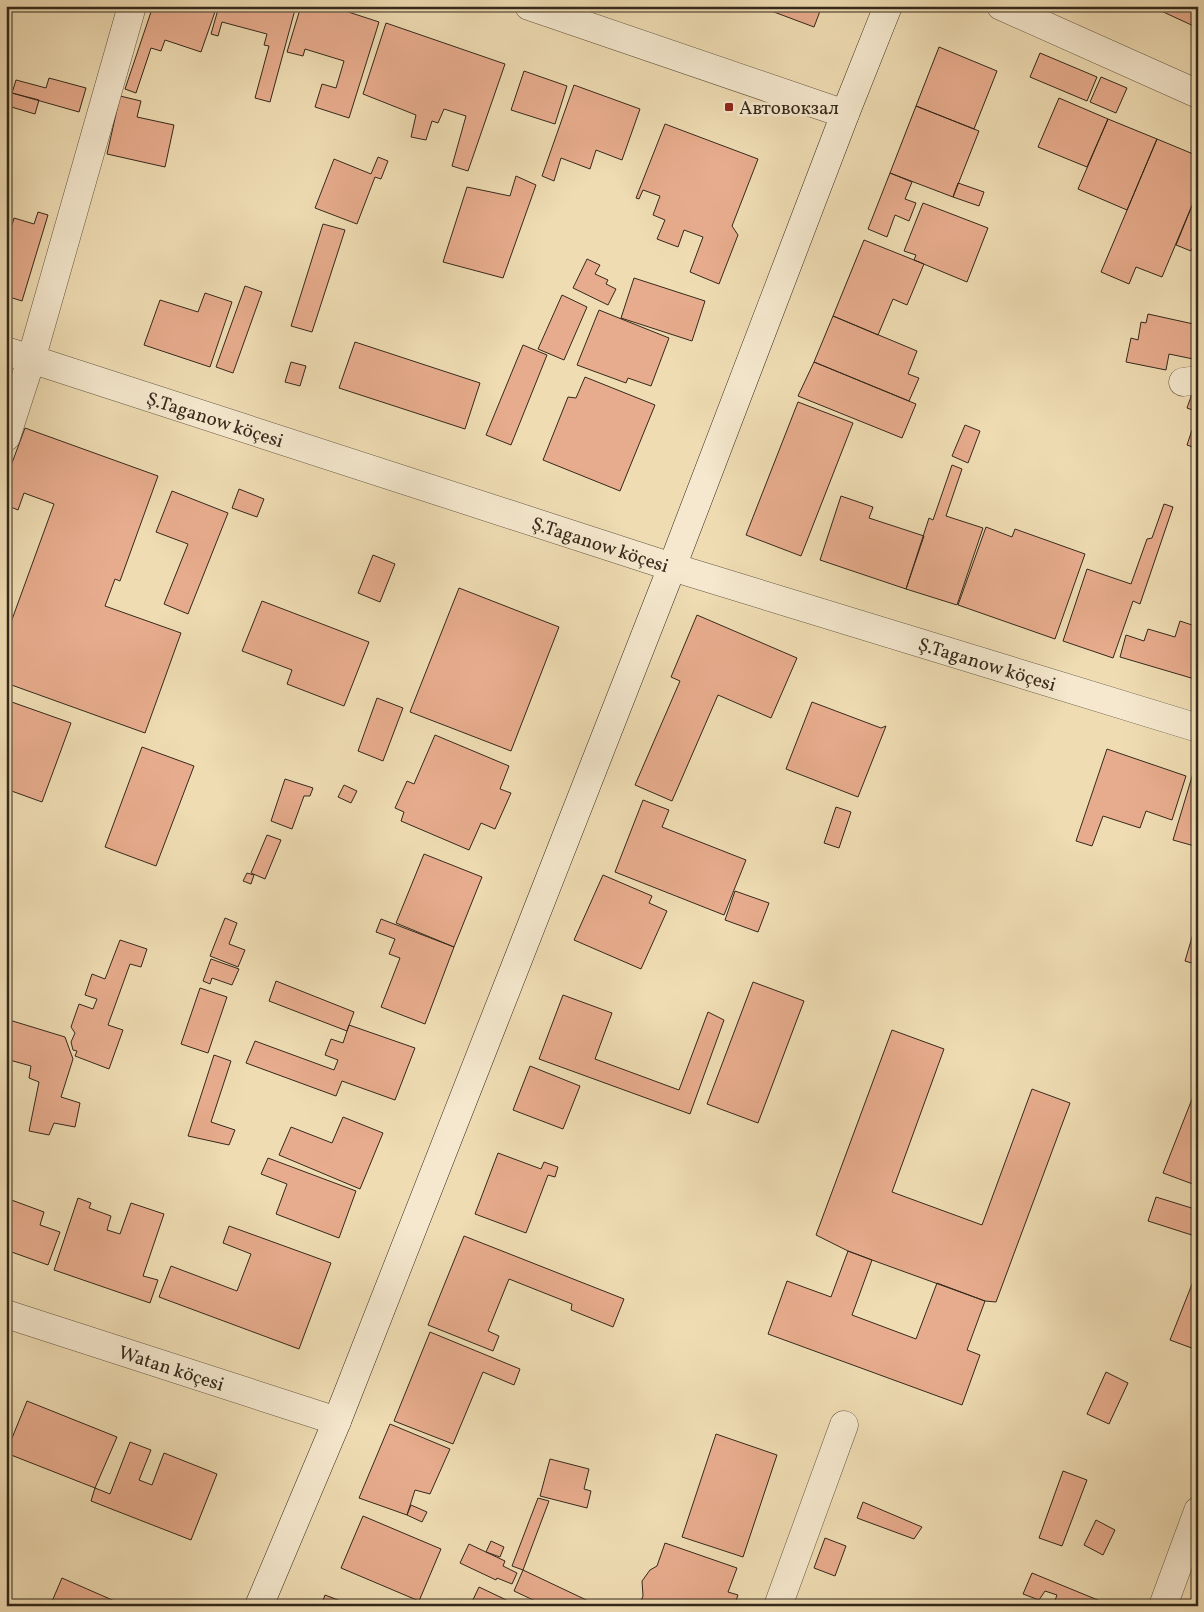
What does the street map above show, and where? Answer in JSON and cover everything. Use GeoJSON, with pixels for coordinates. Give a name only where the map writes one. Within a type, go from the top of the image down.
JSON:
{"type":"FeatureCollection","features":[{"type":"Feature","properties":{"kind":"street"},"geometry":{"type":"LineString","coordinates":[[6,438],[19,356],[132,6]]}},
{"type":"Feature","properties":{"kind":"street"},"geometry":{"type":"LineString","coordinates":[[529,6],[845,114]]}},
{"type":"Feature","properties":{"kind":"street"},"geometry":{"type":"LineString","coordinates":[[259,1606],[337,1421],[672,567],[888,6]]}},
{"type":"Feature","properties":{"kind":"street"},"geometry":{"type":"LineString","coordinates":[[1001,6],[1198,94]]}},
{"type":"Feature","properties":{"kind":"street","name":"Ş.Taganow köçesi"},"geometry":{"type":"LineString","coordinates":[[19,356],[672,567],[1198,728]]}},
{"type":"Feature","properties":{"kind":"street","name":"Watan köçesi"},"geometry":{"type":"LineString","coordinates":[[6,1314],[337,1421]]}},
{"type":"Feature","properties":{"kind":"street"},"geometry":{"type":"LineString","coordinates":[[778,1606],[844,1425]]}},
{"type":"Feature","properties":{"kind":"street"},"geometry":{"type":"LineString","coordinates":[[1163,1606],[1197,1514]]}},
{"type":"Feature","properties":{"kind":"building"},"geometry":{"type":"Polygon","coordinates":[[[153,6],[217,6],[201,52],[165,40],[161,51],[151,48],[136,93],[125,89],[153,6]]]}},
{"type":"Feature","properties":{"kind":"building"},"geometry":{"type":"Polygon","coordinates":[[[219,6],[296,6],[270,102],[255,98],[269,46],[264,45],[267,34],[222,22],[218,36],[211,34],[219,6]]]}},
{"type":"Feature","properties":{"kind":"building"},"geometry":{"type":"Polygon","coordinates":[[[301,6],[330,6],[379,22],[349,118],[315,107],[322,84],[336,88],[344,61],[305,49],[303,56],[287,52],[301,6]]]}},
{"type":"Feature","properties":{"kind":"building"},"geometry":{"type":"Polygon","coordinates":[[[758,6],[822,6],[814,27],[758,6]]]}},
{"type":"Feature","properties":{"kind":"building"},"geometry":{"type":"Polygon","coordinates":[[[1161,6],[1198,6],[1198,28],[1159,10],[1161,6]]]}},
{"type":"Feature","properties":{"kind":"building"},"geometry":{"type":"Polygon","coordinates":[[[386,23],[505,64],[468,171],[452,166],[466,116],[444,109],[438,123],[432,121],[426,140],[411,137],[416,115],[363,94],[386,23]]]}},
{"type":"Feature","properties":{"kind":"building"},"geometry":{"type":"Polygon","coordinates":[[[939,47],[997,71],[974,129],[916,106],[939,47]]]}},
{"type":"Feature","properties":{"kind":"building"},"geometry":{"type":"Polygon","coordinates":[[[1040,53],[1097,77],[1087,101],[1030,77],[1040,53]]]}},
{"type":"Feature","properties":{"kind":"building"},"geometry":{"type":"Polygon","coordinates":[[[524,71],[567,86],[555,124],[511,110],[524,71]]]}},
{"type":"Feature","properties":{"kind":"building"},"geometry":{"type":"Polygon","coordinates":[[[1101,77],[1127,88],[1116,113],[1090,102],[1101,77]]]}},
{"type":"Feature","properties":{"kind":"building"},"geometry":{"type":"Polygon","coordinates":[[[49,78],[86,88],[79,112],[12,93],[16,80],[46,88],[49,78]]]}},
{"type":"Feature","properties":{"kind":"building"},"geometry":{"type":"Polygon","coordinates":[[[574,85],[640,109],[622,160],[596,150],[590,169],[561,158],[554,181],[542,176],[574,85]]]}},
{"type":"Feature","properties":{"kind":"building"},"geometry":{"type":"Polygon","coordinates":[[[12,93],[39,100],[35,114],[8,106],[12,93]]]}},
{"type":"Feature","properties":{"kind":"building"},"geometry":{"type":"Polygon","coordinates":[[[120,96],[141,101],[137,117],[174,125],[165,167],[107,154],[120,96]]]}},
{"type":"Feature","properties":{"kind":"building"},"geometry":{"type":"Polygon","coordinates":[[[1059,98],[1108,119],[1087,167],[1038,147],[1059,98]]]}},
{"type":"Feature","properties":{"kind":"building"},"geometry":{"type":"Polygon","coordinates":[[[916,106],[979,131],[953,197],[890,173],[916,106]]]}},
{"type":"Feature","properties":{"kind":"building"},"geometry":{"type":"Polygon","coordinates":[[[1108,119],[1157,139],[1127,210],[1078,189],[1108,119]]]}},
{"type":"Feature","properties":{"kind":"building"},"geometry":{"type":"Polygon","coordinates":[[[665,124],[758,159],[732,226],[738,235],[719,284],[690,272],[703,237],[684,230],[678,247],[657,239],[665,220],[653,215],[660,196],[643,190],[639,199],[636,198],[665,124]]]}},
{"type":"Feature","properties":{"kind":"building"},"geometry":{"type":"Polygon","coordinates":[[[1157,139],[1198,156],[1198,191],[1162,277],[1136,267],[1129,284],[1101,272],[1157,139]]]}},
{"type":"Feature","properties":{"kind":"building"},"geometry":{"type":"Polygon","coordinates":[[[378,157],[388,161],[381,179],[375,177],[357,224],[315,208],[334,159],[371,174],[378,157]]]}},
{"type":"Feature","properties":{"kind":"building"},"geometry":{"type":"Polygon","coordinates":[[[890,173],[912,182],[905,199],[916,203],[909,221],[895,215],[887,237],[868,229],[890,173]]]}},
{"type":"Feature","properties":{"kind":"building"},"geometry":{"type":"Polygon","coordinates":[[[516,176],[536,185],[503,278],[443,262],[467,187],[510,196],[516,176]]]}},
{"type":"Feature","properties":{"kind":"building"},"geometry":{"type":"Polygon","coordinates":[[[958,183],[984,192],[979,206],[953,197],[958,183]]]}},
{"type":"Feature","properties":{"kind":"building"},"geometry":{"type":"Polygon","coordinates":[[[1198,191],[1198,241],[1196,240],[1191,251],[1176,245],[1198,191]]]}},
{"type":"Feature","properties":{"kind":"building"},"geometry":{"type":"Polygon","coordinates":[[[923,203],[988,228],[967,282],[914,260],[916,255],[904,251],[923,203]]]}},
{"type":"Feature","properties":{"kind":"building"},"geometry":{"type":"Polygon","coordinates":[[[38,212],[48,215],[22,301],[6,296],[6,224],[12,225],[14,218],[34,224],[38,212]]]}},
{"type":"Feature","properties":{"kind":"building"},"geometry":{"type":"Polygon","coordinates":[[[323,224],[345,230],[312,332],[291,326],[323,224]]]}},
{"type":"Feature","properties":{"kind":"building"},"geometry":{"type":"Polygon","coordinates":[[[864,240],[924,264],[907,305],[893,299],[878,335],[833,316],[864,240]]]}},
{"type":"Feature","properties":{"kind":"building"},"geometry":{"type":"Polygon","coordinates":[[[587,259],[600,265],[595,274],[608,280],[606,284],[616,289],[608,305],[573,288],[587,259]]]}},
{"type":"Feature","properties":{"kind":"building"},"geometry":{"type":"Polygon","coordinates":[[[634,278],[705,301],[692,341],[621,318],[634,278]]]}},
{"type":"Feature","properties":{"kind":"building"},"geometry":{"type":"Polygon","coordinates":[[[245,286],[262,292],[233,373],[216,367],[245,286]]]}},
{"type":"Feature","properties":{"kind":"building"},"geometry":{"type":"Polygon","coordinates":[[[205,293],[232,302],[210,367],[144,345],[160,300],[198,312],[205,293]]]}},
{"type":"Feature","properties":{"kind":"building"},"geometry":{"type":"Polygon","coordinates":[[[562,295],[587,307],[564,360],[538,349],[562,295]]]}},
{"type":"Feature","properties":{"kind":"building"},"geometry":{"type":"Polygon","coordinates":[[[599,310],[669,338],[651,386],[628,378],[626,383],[577,365],[599,310]]]}},
{"type":"Feature","properties":{"kind":"building"},"geometry":{"type":"Polygon","coordinates":[[[1148,314],[1198,325],[1198,360],[1169,354],[1166,370],[1126,362],[1131,338],[1138,340],[1141,322],[1146,323],[1148,314]]]}},
{"type":"Feature","properties":{"kind":"building"},"geometry":{"type":"Polygon","coordinates":[[[833,316],[917,351],[908,374],[919,378],[909,401],[814,362],[833,316]]]}},
{"type":"Feature","properties":{"kind":"building"},"geometry":{"type":"Polygon","coordinates":[[[355,342],[480,383],[465,429],[339,388],[355,342]]]}},
{"type":"Feature","properties":{"kind":"building"},"geometry":{"type":"Polygon","coordinates":[[[523,345],[547,355],[511,445],[486,435],[523,345]]]}},
{"type":"Feature","properties":{"kind":"building"},"geometry":{"type":"Polygon","coordinates":[[[291,362],[306,366],[300,386],[285,382],[291,362]]]}},
{"type":"Feature","properties":{"kind":"building"},"geometry":{"type":"Polygon","coordinates":[[[814,362],[916,404],[902,438],[798,396],[814,362]]]}},
{"type":"Feature","properties":{"kind":"building"},"geometry":{"type":"Polygon","coordinates":[[[585,377],[655,405],[620,491],[543,460],[568,397],[576,398],[585,377]]]}},
{"type":"Feature","properties":{"kind":"building"},"geometry":{"type":"Polygon","coordinates":[[[1193,391],[1198,392],[1198,412],[1187,408],[1193,391]]]}},
{"type":"Feature","properties":{"kind":"building"},"geometry":{"type":"Polygon","coordinates":[[[798,402],[853,423],[801,556],[746,535],[798,402]]]}},
{"type":"Feature","properties":{"kind":"building"},"geometry":{"type":"Polygon","coordinates":[[[965,425],[980,431],[968,463],[952,456],[965,425]]]}},
{"type":"Feature","properties":{"kind":"building"},"geometry":{"type":"Polygon","coordinates":[[[25,428],[158,476],[120,581],[115,579],[105,606],[181,633],[145,733],[6,683],[6,636],[54,504],[24,493],[18,510],[6,505],[6,479],[25,428]]]}},
{"type":"Feature","properties":{"kind":"building"},"geometry":{"type":"Polygon","coordinates":[[[1192,430],[1198,432],[1198,449],[1187,445],[1192,430]]]}},
{"type":"Feature","properties":{"kind":"building"},"geometry":{"type":"Polygon","coordinates":[[[952,465],[962,469],[946,516],[983,528],[957,605],[906,589],[929,518],[933,520],[952,465]]]}},
{"type":"Feature","properties":{"kind":"building"},"geometry":{"type":"Polygon","coordinates":[[[239,489],[264,499],[257,517],[232,508],[239,489]]]}},
{"type":"Feature","properties":{"kind":"building"},"geometry":{"type":"Polygon","coordinates":[[[172,491],[228,513],[188,614],[164,604],[188,544],[156,532],[172,491]]]}},
{"type":"Feature","properties":{"kind":"building"},"geometry":{"type":"Polygon","coordinates":[[[841,496],[873,507],[869,518],[924,536],[906,589],[820,560],[841,496]]]}},
{"type":"Feature","properties":{"kind":"building"},"geometry":{"type":"Polygon","coordinates":[[[1164,504],[1173,507],[1140,604],[1133,601],[1113,658],[1063,641],[1087,569],[1131,584],[1147,539],[1152,538],[1164,504]]]}},
{"type":"Feature","properties":{"kind":"building"},"geometry":{"type":"Polygon","coordinates":[[[986,527],[1012,537],[1015,529],[1085,554],[1055,639],[958,605],[986,527]]]}},
{"type":"Feature","properties":{"kind":"building"},"geometry":{"type":"Polygon","coordinates":[[[373,555],[395,564],[380,602],[358,593],[373,555]]]}},
{"type":"Feature","properties":{"kind":"building"},"geometry":{"type":"Polygon","coordinates":[[[459,588],[559,627],[511,751],[410,712],[459,588]]]}},
{"type":"Feature","properties":{"kind":"building"},"geometry":{"type":"Polygon","coordinates":[[[262,601],[369,642],[344,706],[287,684],[292,670],[242,651],[262,601]]]}},
{"type":"Feature","properties":{"kind":"building"},"geometry":{"type":"Polygon","coordinates":[[[697,615],[797,658],[771,718],[718,695],[672,801],[635,785],[680,681],[671,677],[697,615]]]}},
{"type":"Feature","properties":{"kind":"building"},"geometry":{"type":"Polygon","coordinates":[[[1180,621],[1198,627],[1198,680],[1120,657],[1126,635],[1144,641],[1148,629],[1175,637],[1180,621]]]}},
{"type":"Feature","properties":{"kind":"building"},"geometry":{"type":"Polygon","coordinates":[[[377,698],[403,708],[383,761],[358,751],[377,698]]]}},
{"type":"Feature","properties":{"kind":"building"},"geometry":{"type":"Polygon","coordinates":[[[6,700],[71,723],[42,802],[6,789],[6,700]]]}},
{"type":"Feature","properties":{"kind":"building"},"geometry":{"type":"Polygon","coordinates":[[[812,702],[881,728],[886,726],[858,797],[786,769],[812,702]]]}},
{"type":"Feature","properties":{"kind":"building"},"geometry":{"type":"Polygon","coordinates":[[[435,735],[509,766],[500,789],[511,793],[495,829],[481,823],[469,850],[401,821],[404,812],[395,808],[407,781],[414,784],[435,735]]]}},
{"type":"Feature","properties":{"kind":"building"},"geometry":{"type":"Polygon","coordinates":[[[142,747],[194,766],[156,866],[105,847],[142,747]]]}},
{"type":"Feature","properties":{"kind":"building"},"geometry":{"type":"Polygon","coordinates":[[[1107,749],[1186,776],[1172,820],[1146,811],[1140,828],[1103,816],[1092,846],[1076,841],[1107,749]]]}},
{"type":"Feature","properties":{"kind":"building"},"geometry":{"type":"Polygon","coordinates":[[[1194,770],[1198,771],[1198,847],[1173,840],[1194,770]]]}},
{"type":"Feature","properties":{"kind":"building"},"geometry":{"type":"Polygon","coordinates":[[[285,779],[313,788],[310,796],[304,796],[292,829],[271,821],[285,779]]]}},
{"type":"Feature","properties":{"kind":"building"},"geometry":{"type":"Polygon","coordinates":[[[344,785],[357,791],[351,803],[338,797],[344,785]]]}},
{"type":"Feature","properties":{"kind":"building"},"geometry":{"type":"Polygon","coordinates":[[[643,800],[669,810],[662,827],[746,860],[724,915],[615,872],[643,800]]]}},
{"type":"Feature","properties":{"kind":"building"},"geometry":{"type":"Polygon","coordinates":[[[836,807],[851,812],[839,848],[824,843],[836,807]]]}},
{"type":"Feature","properties":{"kind":"building"},"geometry":{"type":"Polygon","coordinates":[[[267,835],[281,840],[265,879],[251,873],[267,835]]]}},
{"type":"Feature","properties":{"kind":"building"},"geometry":{"type":"Polygon","coordinates":[[[424,854],[482,877],[454,947],[396,923],[424,854]]]}},
{"type":"Feature","properties":{"kind":"building"},"geometry":{"type":"Polygon","coordinates":[[[247,873],[254,875],[251,884],[243,881],[247,873]]]}},
{"type":"Feature","properties":{"kind":"building"},"geometry":{"type":"Polygon","coordinates":[[[603,875],[652,896],[649,903],[667,911],[641,969],[574,940],[603,875]]]}},
{"type":"Feature","properties":{"kind":"building"},"geometry":{"type":"Polygon","coordinates":[[[735,891],[769,903],[758,932],[725,920],[735,891]]]}},
{"type":"Feature","properties":{"kind":"building"},"geometry":{"type":"Polygon","coordinates":[[[1198,917],[1198,965],[1185,961],[1198,917]]]}},
{"type":"Feature","properties":{"kind":"building"},"geometry":{"type":"Polygon","coordinates":[[[225,918],[237,923],[229,944],[245,950],[238,967],[210,956],[225,918]]]}},
{"type":"Feature","properties":{"kind":"building"},"geometry":{"type":"Polygon","coordinates":[[[381,919],[454,947],[425,1024],[381,1007],[400,958],[389,954],[395,939],[376,932],[381,919]]]}},
{"type":"Feature","properties":{"kind":"building"},"geometry":{"type":"Polygon","coordinates":[[[120,940],[147,949],[141,967],[130,964],[108,1025],[123,1030],[109,1069],[75,1056],[77,1051],[73,1050],[71,1042],[75,1033],[71,1027],[79,1004],[93,1009],[97,999],[85,995],[92,974],[105,979],[120,940]]]}},
{"type":"Feature","properties":{"kind":"building"},"geometry":{"type":"Polygon","coordinates":[[[211,959],[239,969],[232,985],[212,978],[210,984],[203,981],[211,959]]]}},
{"type":"Feature","properties":{"kind":"building"},"geometry":{"type":"Polygon","coordinates":[[[276,981],[354,1012],[347,1031],[269,1001],[276,981]]]}},
{"type":"Feature","properties":{"kind":"building"},"geometry":{"type":"Polygon","coordinates":[[[753,982],[804,1001],[758,1123],[707,1104],[753,982]]]}},
{"type":"Feature","properties":{"kind":"building"},"geometry":{"type":"Polygon","coordinates":[[[200,988],[227,997],[208,1053],[181,1044],[200,988]]]}},
{"type":"Feature","properties":{"kind":"building"},"geometry":{"type":"Polygon","coordinates":[[[563,995],[612,1013],[595,1059],[679,1090],[708,1012],[724,1020],[690,1114],[539,1059],[563,995]]]}},
{"type":"Feature","properties":{"kind":"building"},"geometry":{"type":"Polygon","coordinates":[[[6,1019],[65,1037],[73,1059],[61,1097],[80,1103],[75,1127],[54,1123],[49,1135],[29,1131],[39,1082],[29,1078],[31,1066],[6,1059],[6,1019]]]}},
{"type":"Feature","properties":{"kind":"building"},"geometry":{"type":"Polygon","coordinates":[[[349,1025],[415,1048],[395,1100],[342,1081],[336,1096],[246,1063],[255,1041],[334,1070],[338,1060],[325,1055],[331,1039],[343,1043],[349,1025]]]}},
{"type":"Feature","properties":{"kind":"building"},"geometry":{"type":"Polygon","coordinates":[[[892,1030],[944,1049],[892,1192],[982,1225],[1032,1089],[1070,1103],[996,1302],[985,1301],[872,1260],[848,1251],[816,1235],[892,1030]]]}},
{"type":"Feature","properties":{"kind":"building"},"geometry":{"type":"Polygon","coordinates":[[[214,1055],[231,1061],[211,1122],[235,1130],[229,1145],[188,1136],[214,1055]]]}},
{"type":"Feature","properties":{"kind":"building"},"geometry":{"type":"Polygon","coordinates":[[[530,1066],[580,1086],[563,1129],[513,1110],[530,1066]]]}},
{"type":"Feature","properties":{"kind":"building"},"geometry":{"type":"Polygon","coordinates":[[[1194,1094],[1198,1095],[1198,1186],[1163,1173],[1194,1094]]]}},
{"type":"Feature","properties":{"kind":"building"},"geometry":{"type":"Polygon","coordinates":[[[343,1117],[383,1133],[360,1189],[279,1155],[291,1127],[332,1143],[343,1117]]]}},
{"type":"Feature","properties":{"kind":"building"},"geometry":{"type":"Polygon","coordinates":[[[498,1153],[541,1169],[544,1162],[558,1167],[555,1177],[548,1175],[526,1233],[475,1214],[498,1153]]]}},
{"type":"Feature","properties":{"kind":"building"},"geometry":{"type":"Polygon","coordinates":[[[268,1158],[356,1191],[339,1238],[276,1214],[287,1184],[261,1174],[268,1158]]]}},
{"type":"Feature","properties":{"kind":"building"},"geometry":{"type":"Polygon","coordinates":[[[1156,1197],[1198,1210],[1198,1237],[1148,1221],[1156,1197]]]}},
{"type":"Feature","properties":{"kind":"building"},"geometry":{"type":"Polygon","coordinates":[[[6,1198],[44,1212],[40,1225],[60,1232],[48,1265],[6,1250],[6,1198]]]}},
{"type":"Feature","properties":{"kind":"building"},"geometry":{"type":"Polygon","coordinates":[[[78,1198],[91,1203],[89,1208],[111,1216],[107,1230],[120,1234],[131,1203],[164,1214],[143,1276],[158,1280],[150,1303],[54,1270],[78,1198]]]}},
{"type":"Feature","properties":{"kind":"building"},"geometry":{"type":"Polygon","coordinates":[[[229,1226],[331,1263],[299,1349],[159,1297],[171,1266],[237,1291],[251,1254],[223,1243],[229,1226]]]}},
{"type":"Feature","properties":{"kind":"building"},"geometry":{"type":"Polygon","coordinates":[[[464,1236],[624,1299],[613,1327],[571,1310],[572,1304],[509,1279],[488,1331],[499,1336],[493,1351],[428,1325],[464,1236]]]}},
{"type":"Feature","properties":{"kind":"building"},"geometry":{"type":"Polygon","coordinates":[[[848,1251],[872,1260],[852,1315],[916,1339],[937,1283],[985,1301],[967,1350],[980,1355],[962,1405],[768,1334],[787,1281],[831,1297],[848,1251]]]}},
{"type":"Feature","properties":{"kind":"building"},"geometry":{"type":"Polygon","coordinates":[[[1198,1269],[1198,1347],[1197,1350],[1170,1340],[1198,1269]]]}},
{"type":"Feature","properties":{"kind":"building"},"geometry":{"type":"Polygon","coordinates":[[[430,1332],[520,1369],[514,1385],[483,1372],[453,1444],[394,1421],[430,1332]]]}},
{"type":"Feature","properties":{"kind":"building"},"geometry":{"type":"Polygon","coordinates":[[[1106,1372],[1128,1383],[1109,1424],[1087,1414],[1106,1372]]]}},
{"type":"Feature","properties":{"kind":"building"},"geometry":{"type":"Polygon","coordinates":[[[27,1401],[117,1437],[95,1488],[6,1453],[27,1401]]]}},
{"type":"Feature","properties":{"kind":"building"},"geometry":{"type":"Polygon","coordinates":[[[390,1424],[450,1449],[430,1494],[415,1490],[407,1515],[359,1498],[390,1424]]]}},
{"type":"Feature","properties":{"kind":"building"},"geometry":{"type":"Polygon","coordinates":[[[716,1434],[777,1455],[743,1557],[682,1537],[716,1434]]]}},
{"type":"Feature","properties":{"kind":"building"},"geometry":{"type":"Polygon","coordinates":[[[130,1442],[151,1450],[139,1480],[152,1485],[164,1453],[217,1474],[191,1540],[91,1501],[95,1488],[110,1494],[130,1442]]]}},
{"type":"Feature","properties":{"kind":"building"},"geometry":{"type":"Polygon","coordinates":[[[550,1459],[589,1469],[584,1489],[591,1491],[587,1508],[540,1496],[550,1459]]]}},
{"type":"Feature","properties":{"kind":"building"},"geometry":{"type":"Polygon","coordinates":[[[1063,1471],[1087,1480],[1062,1546],[1039,1538],[1063,1471]]]}},
{"type":"Feature","properties":{"kind":"building"},"geometry":{"type":"Polygon","coordinates":[[[538,1498],[549,1501],[523,1570],[512,1566],[538,1498]]]}},
{"type":"Feature","properties":{"kind":"building"},"geometry":{"type":"Polygon","coordinates":[[[863,1502],[922,1527],[914,1539],[857,1518],[863,1502]]]}},
{"type":"Feature","properties":{"kind":"building"},"geometry":{"type":"Polygon","coordinates":[[[411,1505],[427,1512],[422,1522],[407,1515],[411,1505]]]}},
{"type":"Feature","properties":{"kind":"building"},"geometry":{"type":"Polygon","coordinates":[[[363,1516],[441,1549],[419,1601],[341,1568],[363,1516]]]}},
{"type":"Feature","properties":{"kind":"building"},"geometry":{"type":"Polygon","coordinates":[[[1096,1520],[1115,1530],[1103,1555],[1084,1545],[1096,1520]]]}},
{"type":"Feature","properties":{"kind":"building"},"geometry":{"type":"Polygon","coordinates":[[[825,1538],[846,1546],[835,1576],[814,1568],[825,1538]]]}},
{"type":"Feature","properties":{"kind":"building"},"geometry":{"type":"Polygon","coordinates":[[[491,1541],[504,1547],[500,1557],[486,1552],[491,1541]]]}},
{"type":"Feature","properties":{"kind":"building"},"geometry":{"type":"Polygon","coordinates":[[[665,1543],[737,1568],[728,1592],[738,1595],[734,1606],[639,1606],[643,1596],[642,1581],[650,1570],[657,1566],[665,1543]]]}},
{"type":"Feature","properties":{"kind":"building"},"geometry":{"type":"Polygon","coordinates":[[[469,1544],[505,1561],[503,1566],[517,1573],[512,1584],[497,1578],[496,1580],[460,1563],[469,1544]]]}},
{"type":"Feature","properties":{"kind":"building"},"geometry":{"type":"Polygon","coordinates":[[[523,1570],[599,1606],[546,1606],[514,1591],[523,1570]]]}},
{"type":"Feature","properties":{"kind":"building"},"geometry":{"type":"Polygon","coordinates":[[[1032,1573],[1110,1606],[1053,1606],[1057,1595],[1045,1591],[1039,1600],[1023,1594],[1032,1573]]]}},
{"type":"Feature","properties":{"kind":"building"},"geometry":{"type":"Polygon","coordinates":[[[62,1578],[126,1606],[50,1606],[62,1578]]]}},
{"type":"Feature","properties":{"kind":"building"},"geometry":{"type":"Polygon","coordinates":[[[479,1587],[519,1606],[470,1606],[479,1587]]]}},
{"type":"Feature","properties":{"kind":"building"},"geometry":{"type":"Polygon","coordinates":[[[325,1595],[354,1606],[321,1606],[325,1595]]]}},
{"type":"Feature","properties":{"kind":"place","name":"Автовокзал"},"geometry":{"type":"Point","coordinates":[729,107]}}]}
